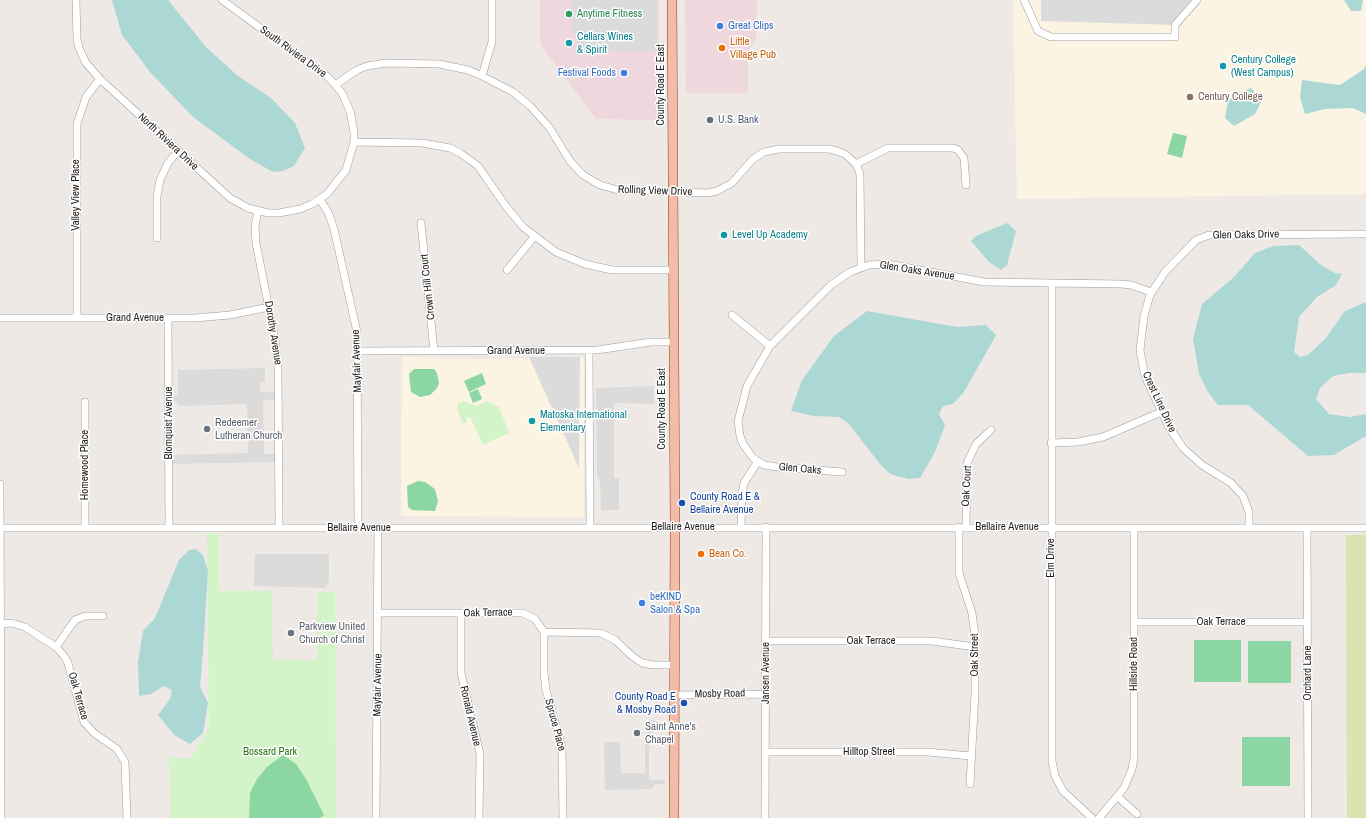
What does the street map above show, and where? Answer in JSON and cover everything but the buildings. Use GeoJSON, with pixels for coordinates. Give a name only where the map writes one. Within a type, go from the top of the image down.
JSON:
{"type":"FeatureCollection","features":[{"type":"Feature","properties":{"kind":"main road","name":"County Road E East"},"geometry":{"type":"LineString","coordinates":[[672,0],[675,527],[674,818]]}},
{"type":"Feature","properties":{"kind":"street","name":"North Riviera Drive"},"geometry":{"type":"LineString","coordinates":[[76,0],[77,40],[86,64],[100,79],[230,198],[258,211],[279,213],[290,212],[306,207],[320,200]]}},
{"type":"Feature","properties":{"kind":"street","name":"South Riviera Drive"},"geometry":{"type":"LineString","coordinates":[[222,0],[322,72],[336,84],[350,111],[354,127],[354,142],[350,160],[341,178],[320,200]]}},
{"type":"Feature","properties":{"kind":"street"},"geometry":{"type":"LineString","coordinates":[[482,76],[492,42],[492,0]]}},
{"type":"Feature","properties":{"kind":"street"},"geometry":{"type":"LineString","coordinates":[[1025,3],[1038,31],[1051,37],[1176,37],[1175,25],[1198,0]]}},
{"type":"Feature","properties":{"kind":"street","name":"Rolling View Drive"},"geometry":{"type":"LineString","coordinates":[[336,84],[357,70],[367,66],[386,63],[439,64],[468,70],[513,92],[530,106],[549,127],[576,168],[591,181],[618,190],[708,193],[721,189],[732,183],[758,155],[772,150],[829,149],[845,154],[856,164]]}},
{"type":"Feature","properties":{"kind":"street","name":"Valley View Place"},"geometry":{"type":"LineString","coordinates":[[77,318],[77,124],[86,96],[100,79]]}},
{"type":"Feature","properties":{"kind":"street"},"geometry":{"type":"LineString","coordinates":[[354,142],[430,143],[450,148],[470,159],[485,174],[513,217],[534,237],[556,252],[570,259],[597,267],[628,270],[674,270]]}},
{"type":"Feature","properties":{"kind":"street"},"geometry":{"type":"LineString","coordinates":[[861,267],[861,181],[856,164],[888,148],[953,148],[958,150],[964,158],[966,185]]}},
{"type":"Feature","properties":{"kind":"street"},"geometry":{"type":"LineString","coordinates":[[157,238],[157,196],[160,180],[168,163],[178,151]]}},
{"type":"Feature","properties":{"kind":"street","name":"Mayfair Avenue"},"geometry":{"type":"LineString","coordinates":[[320,200],[328,212],[334,229],[355,318],[358,351],[358,528]]}},
{"type":"Feature","properties":{"kind":"street","name":"Dorothy Avenue"},"geometry":{"type":"LineString","coordinates":[[258,211],[255,234],[269,307],[278,368],[279,528]]}},
{"type":"Feature","properties":{"kind":"street","name":"Crown Hill Court"},"geometry":{"type":"LineString","coordinates":[[421,223],[434,351]]}},
{"type":"Feature","properties":{"kind":"street","name":"Glen Oaks Drive"},"geometry":{"type":"LineString","coordinates":[[1151,292],[1159,279],[1196,240],[1209,235],[1366,234]]}},
{"type":"Feature","properties":{"kind":"street"},"geometry":{"type":"LineString","coordinates":[[507,270],[534,237]]}},
{"type":"Feature","properties":{"kind":"street","name":"Glen Oaks Avenue"},"geometry":{"type":"LineString","coordinates":[[758,462],[743,444],[739,432],[738,421],[747,386],[770,346],[831,285],[850,272],[861,267],[888,264],[984,282],[1121,284],[1151,292]]}},
{"type":"Feature","properties":{"kind":"street","name":"Elm Drive"},"geometry":{"type":"LineString","coordinates":[[1052,283],[1051,528],[1053,769],[1058,784],[1063,791],[1092,818]]}},
{"type":"Feature","properties":{"kind":"street","name":"Crest Line Drive"},"geometry":{"type":"LineString","coordinates":[[1151,292],[1144,316],[1140,350],[1144,372],[1161,412],[1175,438],[1192,457],[1238,489],[1247,504],[1249,528]]}},
{"type":"Feature","properties":{"kind":"street","name":"Grand Avenue"},"geometry":{"type":"LineString","coordinates":[[0,318],[214,317],[269,307]]}},
{"type":"Feature","properties":{"kind":"street"},"geometry":{"type":"LineString","coordinates":[[732,315],[770,346]]}},
{"type":"Feature","properties":{"kind":"street","name":"Blomquist Avenue"},"geometry":{"type":"LineString","coordinates":[[168,318],[169,528]]}},
{"type":"Feature","properties":{"kind":"street","name":"Grand Avenue"},"geometry":{"type":"LineString","coordinates":[[358,351],[610,350],[651,342],[674,342]]}},
{"type":"Feature","properties":{"kind":"street"},"geometry":{"type":"LineString","coordinates":[[589,350],[590,527]]}},
{"type":"Feature","properties":{"kind":"street","name":"Homewood Place"},"geometry":{"type":"LineString","coordinates":[[85,402],[86,528]]}},
{"type":"Feature","properties":{"kind":"street"},"geometry":{"type":"LineString","coordinates":[[1052,443],[1078,442],[1103,437],[1161,412]]}},
{"type":"Feature","properties":{"kind":"street","name":"Oak Court"},"geometry":{"type":"LineString","coordinates":[[962,527],[967,463],[976,444],[992,430]]}},
{"type":"Feature","properties":{"kind":"street"},"geometry":{"type":"LineString","coordinates":[[741,527],[742,493],[744,482],[758,462]]}},
{"type":"Feature","properties":{"kind":"street","name":"Glen Oaks"},"geometry":{"type":"LineString","coordinates":[[758,462],[770,467],[842,472]]}},
{"type":"Feature","properties":{"kind":"street"},"geometry":{"type":"LineString","coordinates":[[0,484],[1,818]]}},
{"type":"Feature","properties":{"kind":"street","name":"Jansen Avenue"},"geometry":{"type":"LineString","coordinates":[[765,818],[766,527]]}},
{"type":"Feature","properties":{"kind":"street","name":"Oak Street"},"geometry":{"type":"LineString","coordinates":[[962,527],[959,573],[975,625],[975,694],[970,784]]}},
{"type":"Feature","properties":{"kind":"street","name":"Bellaire Avenue"},"geometry":{"type":"LineString","coordinates":[[0,528],[1366,528]]}},
{"type":"Feature","properties":{"kind":"street","name":"Mayfair Avenue"},"geometry":{"type":"LineString","coordinates":[[376,818],[379,613],[378,528]]}},
{"type":"Feature","properties":{"kind":"street","name":"Hillside Road"},"geometry":{"type":"LineString","coordinates":[[1099,818],[1118,797],[1129,779],[1134,758],[1134,528]]}},
{"type":"Feature","properties":{"kind":"street","name":"Orchard Lane"},"geometry":{"type":"LineString","coordinates":[[1307,528],[1308,818]]}},
{"type":"Feature","properties":{"kind":"street","name":"Oak Terrace"},"geometry":{"type":"LineString","coordinates":[[379,613],[523,613],[535,618],[544,632]]}},
{"type":"Feature","properties":{"kind":"street","name":"Ronald Avenue"},"geometry":{"type":"LineString","coordinates":[[461,614],[461,673],[480,754],[479,818]]}},
{"type":"Feature","properties":{"kind":"street"},"geometry":{"type":"LineString","coordinates":[[56,647],[76,620],[85,616],[103,616]]}},
{"type":"Feature","properties":{"kind":"street","name":"Oak Terrace"},"geometry":{"type":"LineString","coordinates":[[1134,622],[1307,622]]}},
{"type":"Feature","properties":{"kind":"street","name":"Oak Terrace"},"geometry":{"type":"LineString","coordinates":[[0,624],[12,623],[25,627],[56,647],[68,663],[84,722],[94,733],[117,749],[125,762],[127,818]]}},
{"type":"Feature","properties":{"kind":"street"},"geometry":{"type":"LineString","coordinates":[[544,632],[601,633],[615,640],[642,663],[654,665],[674,665]]}},
{"type":"Feature","properties":{"kind":"street","name":"Spruce Place"},"geometry":{"type":"LineString","coordinates":[[544,632],[544,673],[546,690],[562,747],[563,818]]}},
{"type":"Feature","properties":{"kind":"street","name":"Oak Terrace"},"geometry":{"type":"LineString","coordinates":[[766,641],[932,642],[960,647],[975,647]]}},
{"type":"Feature","properties":{"kind":"street","name":"Mosby Road"},"geometry":{"type":"LineString","coordinates":[[674,695],[766,694]]}},
{"type":"Feature","properties":{"kind":"street","name":"Hilltop Street"},"geometry":{"type":"LineString","coordinates":[[766,752],[927,752],[971,756]]}},
{"type":"Feature","properties":{"kind":"street"},"geometry":{"type":"LineString","coordinates":[[1118,797],[1137,814]]}},
{"type":"Feature","properties":{"kind":"shaded area"},"geometry":{"type":"Polygon","coordinates":[[[540,0],[659,0],[659,120],[596,119],[540,44],[540,0]]]}},
{"type":"Feature","properties":{"kind":"shaded area"},"geometry":{"type":"Polygon","coordinates":[[[572,0],[657,0],[657,51],[605,51],[586,49],[582,51],[572,28],[572,0]]]}},
{"type":"Feature","properties":{"kind":"shaded area"},"geometry":{"type":"Polygon","coordinates":[[[685,0],[757,0],[756,37],[748,53],[748,93],[686,93],[685,0]]]}},
{"type":"Feature","properties":{"kind":"shaded area","name":"Century College"},"geometry":{"type":"Polygon","coordinates":[[[1013,0],[1366,0],[1366,194],[1017,199],[1013,0]]]}},
{"type":"Feature","properties":{"kind":"shaded area"},"geometry":{"type":"Polygon","coordinates":[[[1041,0],[1198,0],[1175,25],[1041,21],[1041,0]]]}},
{"type":"Feature","properties":{"kind":"shaded area"},"geometry":{"type":"Polygon","coordinates":[[[402,357],[479,359],[584,357],[584,517],[401,516],[402,357]]]}},
{"type":"Feature","properties":{"kind":"shaded area"},"geometry":{"type":"Polygon","coordinates":[[[529,357],[580,357],[579,468],[529,357]]]}},
{"type":"Feature","properties":{"kind":"shaded area"},"geometry":{"type":"Polygon","coordinates":[[[265,368],[265,382],[260,382],[260,392],[278,392],[278,399],[263,400],[264,454],[277,454],[277,462],[169,464],[169,455],[247,453],[248,450],[247,404],[180,406],[175,401],[169,401],[169,396],[178,395],[178,370],[265,368]]]}},
{"type":"Feature","properties":{"kind":"shaded area"},"geometry":{"type":"Polygon","coordinates":[[[654,386],[654,404],[614,403],[614,478],[619,478],[619,510],[601,510],[600,481],[597,476],[596,388],[654,386]]]}},
{"type":"Feature","properties":{"kind":"shaded area"},"geometry":{"type":"Polygon","coordinates":[[[255,554],[329,554],[329,583],[325,588],[254,586],[255,554]]]}},
{"type":"Feature","properties":{"kind":"shaded area"},"geometry":{"type":"Polygon","coordinates":[[[649,720],[654,720],[657,723],[665,723],[665,726],[655,729],[649,740],[649,780],[665,780],[665,784],[655,784],[651,789],[605,790],[604,742],[620,742],[621,773],[645,773],[645,736],[649,729],[649,720]]]}},
{"type":"Feature","properties":{"kind":"green space"},"geometry":{"type":"Polygon","coordinates":[[[1173,133],[1187,136],[1182,158],[1167,154],[1173,133]]]}},
{"type":"Feature","properties":{"kind":"green space"},"geometry":{"type":"Polygon","coordinates":[[[414,369],[434,369],[437,373],[439,383],[437,388],[430,395],[420,397],[411,392],[409,374],[414,369]]]}},
{"type":"Feature","properties":{"kind":"green space"},"geometry":{"type":"Polygon","coordinates":[[[482,373],[486,384],[469,392],[464,381],[482,373]]]}},
{"type":"Feature","properties":{"kind":"green space"},"geometry":{"type":"Polygon","coordinates":[[[478,389],[482,399],[473,403],[469,393],[478,389]]]}},
{"type":"Feature","properties":{"kind":"green space"},"geometry":{"type":"Polygon","coordinates":[[[464,401],[474,404],[475,406],[487,401],[499,407],[509,433],[483,445],[470,417],[466,419],[467,423],[462,423],[457,407],[458,403],[464,401]]]}},
{"type":"Feature","properties":{"kind":"green space"},"geometry":{"type":"Polygon","coordinates":[[[418,481],[425,482],[435,489],[438,501],[435,511],[412,510],[408,507],[407,486],[418,481]]]}},
{"type":"Feature","properties":{"kind":"green space","name":"Bossard Park"},"geometry":{"type":"Polygon","coordinates":[[[219,533],[219,591],[272,591],[273,660],[317,660],[317,592],[335,592],[336,818],[170,818],[169,758],[191,758],[209,728],[207,534],[219,533]]]}},
{"type":"Feature","properties":{"kind":"green space"},"geometry":{"type":"Polygon","coordinates":[[[1346,535],[1366,535],[1366,818],[1347,818],[1346,535]]]}},
{"type":"Feature","properties":{"kind":"green space"},"geometry":{"type":"Polygon","coordinates":[[[1194,640],[1241,640],[1241,682],[1194,682],[1194,640]]]}},
{"type":"Feature","properties":{"kind":"green space"},"geometry":{"type":"Polygon","coordinates":[[[1248,641],[1291,641],[1291,683],[1248,683],[1248,641]]]}},
{"type":"Feature","properties":{"kind":"green space"},"geometry":{"type":"Polygon","coordinates":[[[1242,737],[1290,737],[1290,786],[1242,786],[1242,737]]]}},
{"type":"Feature","properties":{"kind":"green space"},"geometry":{"type":"Polygon","coordinates":[[[283,755],[296,764],[306,779],[324,815],[320,818],[249,818],[250,793],[257,779],[267,767],[283,755]]]}},
{"type":"Feature","properties":{"kind":"water"},"geometry":{"type":"Polygon","coordinates":[[[112,0],[168,0],[206,47],[238,76],[271,98],[295,123],[305,148],[294,166],[283,171],[273,172],[250,159],[193,117],[150,72],[122,35],[112,0]]]}},
{"type":"Feature","properties":{"kind":"water"},"geometry":{"type":"Polygon","coordinates":[[[1344,0],[1363,0],[1361,11],[1351,11],[1344,0]]]}},
{"type":"Feature","properties":{"kind":"water"},"geometry":{"type":"Polygon","coordinates":[[[1366,65],[1366,114],[1353,108],[1325,109],[1305,114],[1300,98],[1302,80],[1340,85],[1364,69],[1366,65]]]}},
{"type":"Feature","properties":{"kind":"water"},"geometry":{"type":"Polygon","coordinates":[[[1251,88],[1262,100],[1255,114],[1234,126],[1225,118],[1228,101],[1236,94],[1251,88]]]}},
{"type":"Feature","properties":{"kind":"water"},"geometry":{"type":"Polygon","coordinates":[[[1007,223],[1016,231],[1007,265],[1001,270],[989,262],[971,241],[976,236],[1007,223]]]}},
{"type":"Feature","properties":{"kind":"water"},"geometry":{"type":"Polygon","coordinates":[[[1299,245],[1321,265],[1335,273],[1342,274],[1336,285],[1317,297],[1299,317],[1294,352],[1300,357],[1308,355],[1325,339],[1345,311],[1366,302],[1366,373],[1349,373],[1333,376],[1320,388],[1316,399],[1329,414],[1350,417],[1366,414],[1366,436],[1334,455],[1308,456],[1248,405],[1218,405],[1208,392],[1199,374],[1193,339],[1202,304],[1234,277],[1255,253],[1274,246],[1299,245]]]}},
{"type":"Feature","properties":{"kind":"water"},"geometry":{"type":"Polygon","coordinates":[[[867,311],[957,327],[986,325],[996,335],[964,392],[953,404],[943,406],[939,414],[945,425],[935,452],[920,478],[908,479],[890,474],[880,464],[848,423],[839,417],[814,416],[791,411],[802,380],[834,336],[867,311]]]}},
{"type":"Feature","properties":{"kind":"water"},"geometry":{"type":"Polygon","coordinates":[[[196,549],[203,555],[208,571],[200,687],[208,703],[203,733],[190,744],[174,735],[158,715],[170,699],[172,690],[164,686],[151,694],[139,696],[138,662],[143,631],[155,618],[179,560],[189,550],[196,549]]]}},
{"type":"Feature","properties":{"kind":"place","name":"Anytime Fitness"},"geometry":{"type":"Point","coordinates":[569,14]}},
{"type":"Feature","properties":{"kind":"place","name":"Great Clips"},"geometry":{"type":"Point","coordinates":[720,26]}},
{"type":"Feature","properties":{"kind":"place","name":"Cellars Wines & Spirit"},"geometry":{"type":"Point","coordinates":[569,43]}},
{"type":"Feature","properties":{"kind":"place","name":"Little Village Pub"},"geometry":{"type":"Point","coordinates":[722,48]}},
{"type":"Feature","properties":{"kind":"place","name":"Century College (West Campus)"},"geometry":{"type":"Point","coordinates":[1223,66]}},
{"type":"Feature","properties":{"kind":"place","name":"Festival Foods"},"geometry":{"type":"Point","coordinates":[624,73]}},
{"type":"Feature","properties":{"kind":"place","name":"Century College"},"geometry":{"type":"Point","coordinates":[1190,97]}},
{"type":"Feature","properties":{"kind":"place","name":"U.S. Bank"},"geometry":{"type":"Point","coordinates":[710,120]}},
{"type":"Feature","properties":{"kind":"place","name":"Level Up Academy"},"geometry":{"type":"Point","coordinates":[724,235]}},
{"type":"Feature","properties":{"kind":"place","name":"Matoska International Elementary"},"geometry":{"type":"Point","coordinates":[532,421]}},
{"type":"Feature","properties":{"kind":"place","name":"Redeemer Lutheran Church"},"geometry":{"type":"Point","coordinates":[207,429]}},
{"type":"Feature","properties":{"kind":"place","name":"County Road E & Bellaire Avenue"},"geometry":{"type":"Point","coordinates":[682,503]}},
{"type":"Feature","properties":{"kind":"place","name":"Bean Co."},"geometry":{"type":"Point","coordinates":[701,554]}},
{"type":"Feature","properties":{"kind":"place","name":"beKIND Salon & Spa"},"geometry":{"type":"Point","coordinates":[642,603]}},
{"type":"Feature","properties":{"kind":"place","name":"Parkview United Church of Christ"},"geometry":{"type":"Point","coordinates":[291,633]}},
{"type":"Feature","properties":{"kind":"place","name":"County Road E & Mosby Road"},"geometry":{"type":"Point","coordinates":[684,703]}},
{"type":"Feature","properties":{"kind":"place","name":"Saint Anne's Chapel"},"geometry":{"type":"Point","coordinates":[637,733]}}]}
